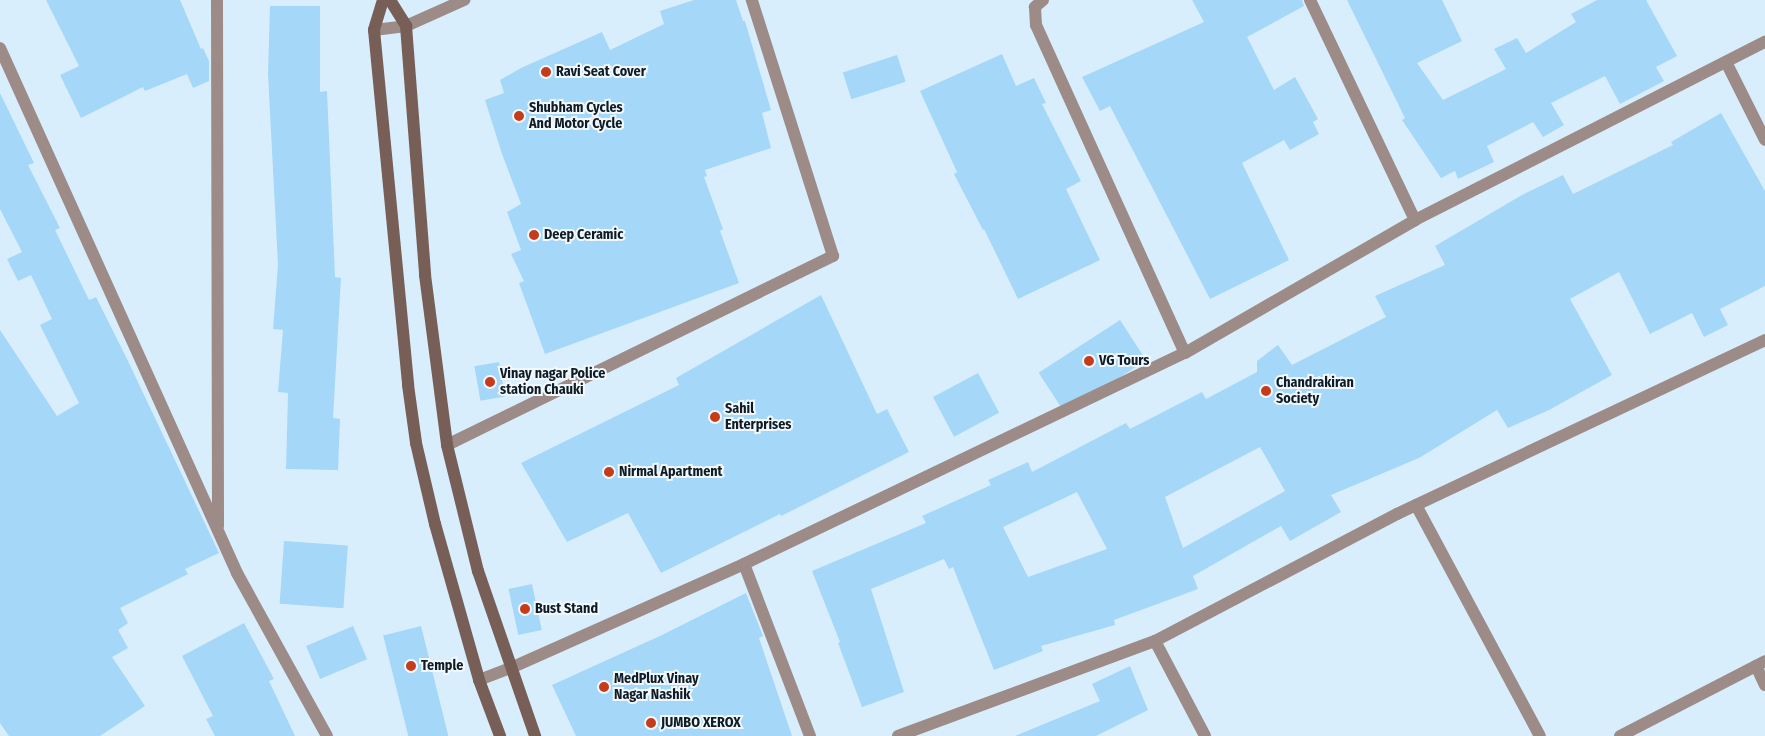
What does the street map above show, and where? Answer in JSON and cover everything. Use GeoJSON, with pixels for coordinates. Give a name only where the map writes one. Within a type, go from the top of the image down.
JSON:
{"type":"FeatureCollection","features":[{"type":"Feature","properties":{"kind":"main road"},"geometry":{"type":"LineString","coordinates":[[382,0],[374,30],[407,375],[416,443],[435,524],[480,680],[500,736]]}},
{"type":"Feature","properties":{"kind":"main road"},"geometry":{"type":"LineString","coordinates":[[390,0],[406,26],[425,275],[447,445],[478,571],[513,667],[535,736]]}},
{"type":"Feature","properties":{"kind":"street"},"geometry":{"type":"LineString","coordinates":[[218,0],[218,532]]}},
{"type":"Feature","properties":{"kind":"street"},"geometry":{"type":"LineString","coordinates":[[374,30],[406,26],[464,0]]}},
{"type":"Feature","properties":{"kind":"street"},"geometry":{"type":"LineString","coordinates":[[447,445],[833,256],[752,0]]}},
{"type":"Feature","properties":{"kind":"street"},"geometry":{"type":"LineString","coordinates":[[1043,0],[1035,7],[1036,25],[1185,353]]}},
{"type":"Feature","properties":{"kind":"street"},"geometry":{"type":"LineString","coordinates":[[1310,0],[1415,220]]}},
{"type":"Feature","properties":{"kind":"street"},"geometry":{"type":"LineString","coordinates":[[480,680],[744,564],[1185,353],[1415,220],[1765,42]]}},
{"type":"Feature","properties":{"kind":"street"},"geometry":{"type":"LineString","coordinates":[[0,48],[237,574],[327,736]]}},
{"type":"Feature","properties":{"kind":"street"},"geometry":{"type":"LineString","coordinates":[[1726,62],[1765,140]]}},
{"type":"Feature","properties":{"kind":"street"},"geometry":{"type":"LineString","coordinates":[[898,736],[1155,641],[1416,505],[1765,340]]}},
{"type":"Feature","properties":{"kind":"street"},"geometry":{"type":"LineString","coordinates":[[1416,505],[1540,736]]}},
{"type":"Feature","properties":{"kind":"street"},"geometry":{"type":"LineString","coordinates":[[744,564],[810,736]]}},
{"type":"Feature","properties":{"kind":"street"},"geometry":{"type":"LineString","coordinates":[[1155,641],[1205,736]]}},
{"type":"Feature","properties":{"kind":"street"},"geometry":{"type":"LineString","coordinates":[[1620,736],[1761,664],[1765,684]]}},
{"type":"Feature","properties":{"kind":"building"},"geometry":{"type":"Polygon","coordinates":[[[46,0],[180,0],[201,49],[203,48],[209,61],[209,81],[193,88],[187,74],[145,91],[143,87],[81,118],[60,75],[79,66],[46,0]]]}},
{"type":"Feature","properties":{"kind":"building"},"geometry":{"type":"Polygon","coordinates":[[[694,0],[736,0],[743,21],[745,21],[771,110],[762,113],[771,148],[705,170],[707,176],[704,177],[723,229],[720,231],[739,283],[545,354],[519,283],[524,281],[511,254],[521,250],[507,212],[521,204],[502,154],[485,100],[504,93],[500,80],[521,68],[602,32],[610,50],[664,24],[660,11],[694,0]]]}},
{"type":"Feature","properties":{"kind":"building"},"geometry":{"type":"Polygon","coordinates":[[[1192,0],[1302,0],[1304,6],[1247,37],[1274,90],[1295,77],[1318,119],[1313,122],[1319,134],[1290,150],[1284,140],[1242,163],[1289,260],[1210,299],[1110,106],[1100,111],[1082,77],[1204,22],[1192,0]]]}},
{"type":"Feature","properties":{"kind":"building"},"geometry":{"type":"Polygon","coordinates":[[[1347,0],[1442,0],[1462,41],[1417,63],[1443,100],[1506,69],[1494,49],[1517,38],[1526,53],[1576,22],[1571,14],[1597,0],[1646,0],[1677,56],[1656,67],[1664,81],[1620,104],[1605,76],[1551,103],[1564,125],[1543,137],[1533,122],[1487,146],[1494,162],[1458,179],[1455,171],[1441,178],[1402,120],[1405,118],[1347,0]]]}},
{"type":"Feature","properties":{"kind":"building"},"geometry":{"type":"Polygon","coordinates":[[[270,6],[320,6],[320,92],[327,91],[335,277],[341,278],[333,418],[340,419],[338,470],[286,469],[288,393],[278,392],[283,330],[273,329],[278,265],[268,74],[270,6]]]}},
{"type":"Feature","properties":{"kind":"building"},"geometry":{"type":"Polygon","coordinates":[[[1002,54],[1016,86],[1034,78],[1046,103],[1042,104],[1081,181],[1066,189],[1100,260],[1018,299],[984,229],[954,174],[957,172],[920,91],[1002,54]]]}},
{"type":"Feature","properties":{"kind":"building"},"geometry":{"type":"Polygon","coordinates":[[[897,55],[906,82],[851,99],[843,73],[897,55]]]}},
{"type":"Feature","properties":{"kind":"building"},"geometry":{"type":"Polygon","coordinates":[[[0,93],[34,163],[28,165],[60,228],[55,230],[89,300],[96,297],[219,553],[185,569],[188,574],[120,608],[128,623],[118,630],[128,648],[112,657],[145,706],[100,736],[9,736],[0,723],[0,330],[57,416],[79,403],[40,325],[52,319],[31,275],[18,281],[7,259],[22,252],[0,209],[0,93]]]}},
{"type":"Feature","properties":{"kind":"building"},"geometry":{"type":"Polygon","coordinates":[[[1721,113],[1765,191],[1765,286],[1720,309],[1728,325],[1704,337],[1692,313],[1650,334],[1619,272],[1570,299],[1612,375],[1549,410],[1508,428],[1497,410],[1419,458],[1331,495],[1341,512],[1290,541],[1281,526],[1193,576],[1198,589],[1114,620],[1115,625],[1041,646],[1043,651],[994,670],[953,567],[949,569],[944,559],[871,589],[904,692],[862,707],[838,643],[840,642],[812,571],[926,523],[922,516],[991,485],[988,480],[1028,462],[1032,472],[1126,423],[1130,429],[1202,392],[1206,399],[1257,372],[1257,361],[1278,345],[1292,365],[1386,317],[1375,296],[1445,265],[1435,246],[1522,195],[1563,175],[1573,194],[1673,145],[1671,142],[1721,113]],[[1260,447],[1165,497],[1183,548],[1285,491],[1260,447]],[[1077,492],[1003,527],[1028,577],[1107,549],[1077,492]]]}},
{"type":"Feature","properties":{"kind":"building"},"geometry":{"type":"Polygon","coordinates":[[[821,295],[877,414],[887,409],[909,452],[661,573],[628,513],[567,542],[521,463],[679,385],[676,378],[821,295]]]}},
{"type":"Feature","properties":{"kind":"building","name":"VG Tours"},"geometry":{"type":"Polygon","coordinates":[[[1120,320],[1146,360],[1065,413],[1039,373],[1120,320]]]}},
{"type":"Feature","properties":{"kind":"building","name":"Vinay nagar Police station Chauki"},"geometry":{"type":"Polygon","coordinates":[[[499,362],[505,396],[480,401],[474,366],[499,362]]]}},
{"type":"Feature","properties":{"kind":"building"},"geometry":{"type":"Polygon","coordinates":[[[978,373],[999,413],[954,437],[933,397],[978,373]]]}},
{"type":"Feature","properties":{"kind":"building"},"geometry":{"type":"Polygon","coordinates":[[[284,541],[348,545],[343,608],[280,604],[284,541]]]}},
{"type":"Feature","properties":{"kind":"building","name":"Bust Stand"},"geometry":{"type":"Polygon","coordinates":[[[532,584],[542,630],[518,635],[509,589],[532,584]]]}},
{"type":"Feature","properties":{"kind":"building"},"geometry":{"type":"Polygon","coordinates":[[[746,593],[763,636],[759,638],[792,736],[576,736],[552,685],[662,635],[746,593]]]}},
{"type":"Feature","properties":{"kind":"building"},"geometry":{"type":"Polygon","coordinates":[[[244,623],[274,679],[269,681],[295,736],[215,736],[206,719],[213,716],[182,656],[244,623]]]}},
{"type":"Feature","properties":{"kind":"building"},"geometry":{"type":"Polygon","coordinates":[[[353,626],[367,659],[320,679],[306,646],[353,626]]]}},
{"type":"Feature","properties":{"kind":"building","name":"Temple"},"geometry":{"type":"Polygon","coordinates":[[[421,626],[448,736],[408,736],[383,635],[421,626]]]}},
{"type":"Feature","properties":{"kind":"building"},"geometry":{"type":"Polygon","coordinates":[[[1130,666],[1148,710],[1096,736],[1015,736],[1100,701],[1092,684],[1130,666]]]}},
{"type":"Feature","properties":{"kind":"place","name":"Ravi Seat Cover"},"geometry":{"type":"Point","coordinates":[546,72]}},
{"type":"Feature","properties":{"kind":"place","name":"Shubham Cycles And Motor Cycle"},"geometry":{"type":"Point","coordinates":[519,116]}},
{"type":"Feature","properties":{"kind":"place","name":"Deep Ceramic"},"geometry":{"type":"Point","coordinates":[534,235]}},
{"type":"Feature","properties":{"kind":"place","name":"VG Tours"},"geometry":{"type":"Point","coordinates":[1089,361]}},
{"type":"Feature","properties":{"kind":"place","name":"Vinay nagar Police station Chauki"},"geometry":{"type":"Point","coordinates":[490,382]}},
{"type":"Feature","properties":{"kind":"place","name":"Chandrakiran Society"},"geometry":{"type":"Point","coordinates":[1266,391]}},
{"type":"Feature","properties":{"kind":"place","name":"Sahil Enterprises"},"geometry":{"type":"Point","coordinates":[715,417]}},
{"type":"Feature","properties":{"kind":"place","name":"Nirmal Apartment"},"geometry":{"type":"Point","coordinates":[609,472]}},
{"type":"Feature","properties":{"kind":"place","name":"Bust Stand"},"geometry":{"type":"Point","coordinates":[525,609]}},
{"type":"Feature","properties":{"kind":"place","name":"Temple"},"geometry":{"type":"Point","coordinates":[411,666]}},
{"type":"Feature","properties":{"kind":"place","name":"MedPlux Vinay Nagar Nashik"},"geometry":{"type":"Point","coordinates":[604,687]}},
{"type":"Feature","properties":{"kind":"place","name":"JUMBO XEROX"},"geometry":{"type":"Point","coordinates":[651,723]}}]}
